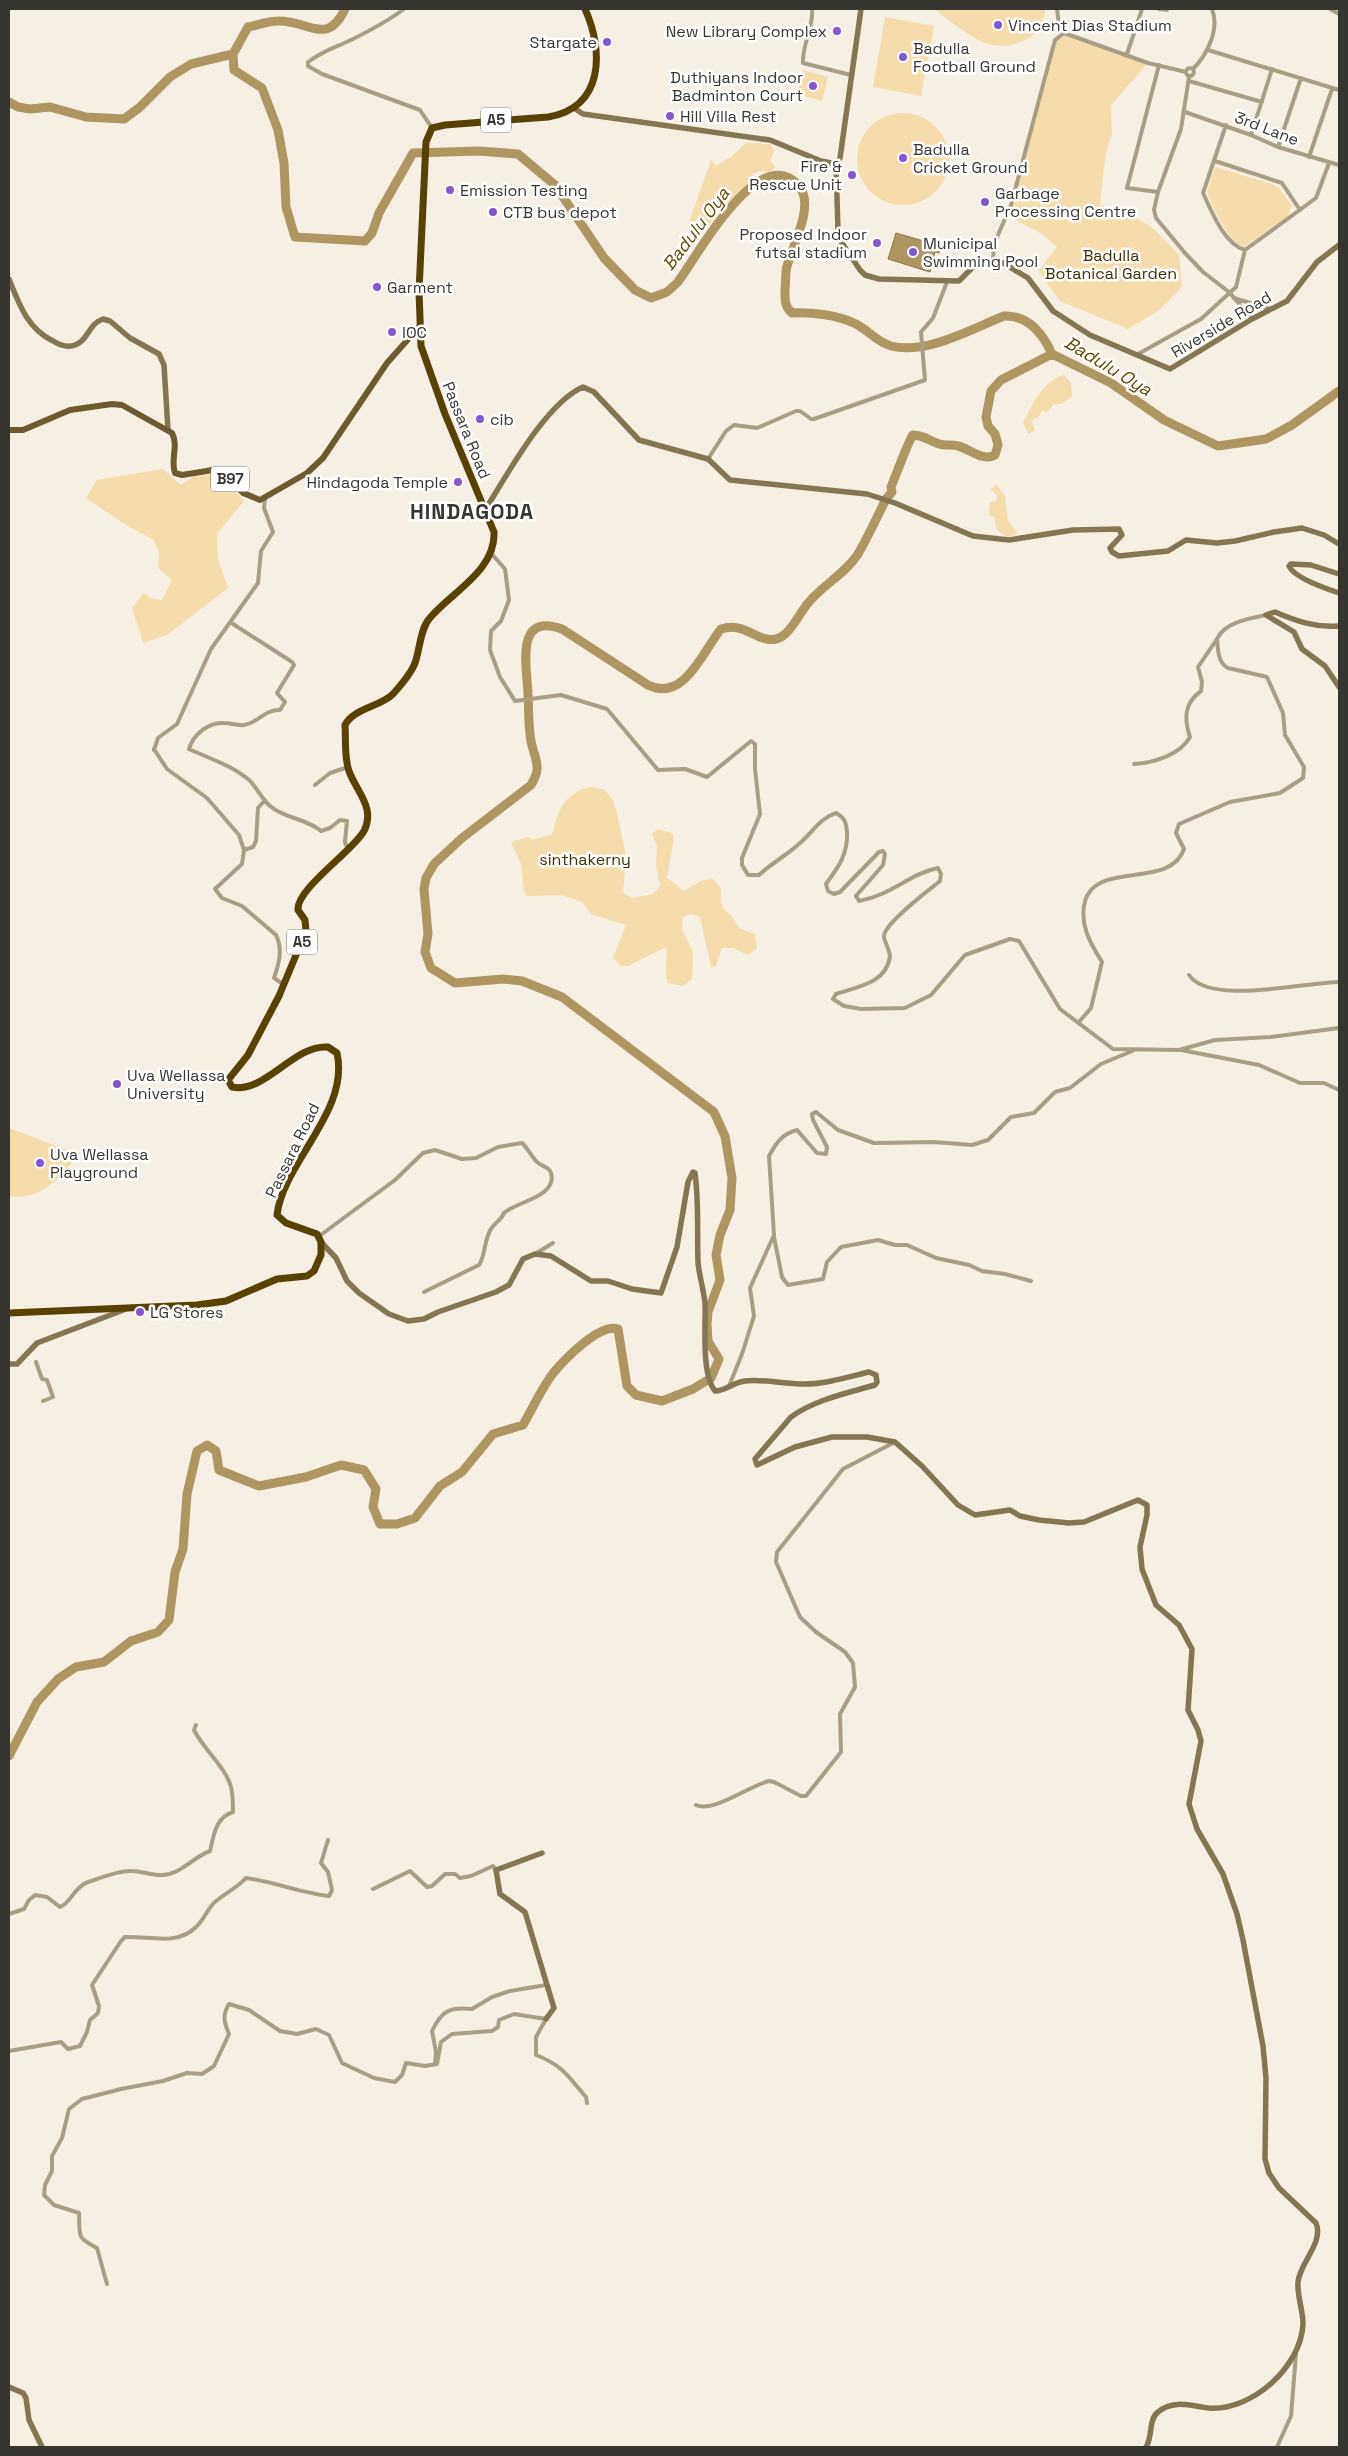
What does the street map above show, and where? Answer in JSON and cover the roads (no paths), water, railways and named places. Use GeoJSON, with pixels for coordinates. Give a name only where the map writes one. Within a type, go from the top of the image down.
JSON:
{"type":"FeatureCollection","features":[{"type":"Feature","properties":{"kind":"highway"},"geometry":{"type":"LineString","coordinates":[[574,108],[589,92],[596,63],[595,37],[585,9]]}},
{"type":"Feature","properties":{"kind":"highway","name":"A5"},"geometry":{"type":"LineString","coordinates":[[432,128],[445,125],[548,117],[574,108]]}},
{"type":"Feature","properties":{"kind":"highway","name":"Passara Road"},"geometry":{"type":"LineString","coordinates":[[320,1239],[312,1231],[282,1221],[277,1215],[292,1176],[329,1108],[338,1073],[337,1054],[333,1048],[323,1046],[311,1049],[267,1077],[245,1087],[232,1087],[228,1081],[229,1077],[248,1054],[283,984],[306,931],[305,920],[298,910],[299,903],[323,872],[359,839],[365,829],[368,818],[366,803],[348,767],[346,725],[348,721],[393,694],[415,664],[427,622],[438,608],[474,576],[490,552],[494,532],[426,365],[421,346],[419,327],[426,142],[432,128]]}},
{"type":"Feature","properties":{"kind":"highway"},"geometry":{"type":"LineString","coordinates":[[9,1313],[197,1305],[226,1301],[277,1279],[307,1276],[314,1271],[318,1262],[322,1249],[320,1239]]}},
{"type":"Feature","properties":{"kind":"main road","name":"B97"},"geometry":{"type":"LineString","coordinates":[[168,430],[172,433],[175,441],[174,466],[176,472],[188,474],[212,468],[219,469],[243,493],[255,499],[265,499],[307,474],[323,458],[387,363],[419,327]]}},
{"type":"Feature","properties":{"kind":"main road"},"geometry":{"type":"LineString","coordinates":[[9,430],[23,430],[70,410],[112,404],[122,406],[168,430]]}},
{"type":"Feature","properties":{"kind":"street"},"geometry":{"type":"LineString","coordinates":[[404,9],[351,40],[325,50],[308,62],[308,66],[330,78],[420,110],[432,128]]}},
{"type":"Feature","properties":{"kind":"street"},"geometry":{"type":"LineString","coordinates":[[812,9],[813,16],[802,52],[803,63],[851,75]]}},
{"type":"Feature","properties":{"kind":"street"},"geometry":{"type":"LineString","coordinates":[[861,9],[840,158],[836,164],[838,232],[847,252],[860,270],[865,275],[879,279],[959,281],[973,267],[993,261],[994,244],[1011,205],[1055,40],[1064,33]]}},
{"type":"Feature","properties":{"kind":"street"},"geometry":{"type":"LineString","coordinates":[[1057,9],[1059,24],[1064,33],[1148,63],[1186,72],[1189,69],[1193,69],[1208,50],[1213,31],[1212,9]]}},
{"type":"Feature","properties":{"kind":"street"},"geometry":{"type":"LineString","coordinates":[[1127,54],[1142,9]]}},
{"type":"Feature","properties":{"kind":"street"},"geometry":{"type":"LineString","coordinates":[[1159,9],[1167,10]]}},
{"type":"Feature","properties":{"kind":"street"},"geometry":{"type":"LineString","coordinates":[[1330,9],[1339,14]]}},
{"type":"Feature","properties":{"kind":"street"},"geometry":{"type":"LineString","coordinates":[[1208,50],[1339,90]]}},
{"type":"Feature","properties":{"kind":"street"},"geometry":{"type":"LineString","coordinates":[[1158,192],[1127,188],[1159,65]]}},
{"type":"Feature","properties":{"kind":"street"},"geometry":{"type":"LineString","coordinates":[[1189,79],[1194,74],[1193,69]]}},
{"type":"Feature","properties":{"kind":"street"},"geometry":{"type":"LineString","coordinates":[[1251,135],[1272,69]]}},
{"type":"Feature","properties":{"kind":"street"},"geometry":{"type":"LineString","coordinates":[[1186,72],[1189,79],[1185,112],[1171,160],[1158,192],[1154,210],[1156,218],[1203,272],[1229,292],[1252,319]]}},
{"type":"Feature","properties":{"kind":"street"},"geometry":{"type":"LineString","coordinates":[[1278,147],[1301,78]]}},
{"type":"Feature","properties":{"kind":"street"},"geometry":{"type":"LineString","coordinates":[[1189,79],[1262,102]]}},
{"type":"Feature","properties":{"kind":"street"},"geometry":{"type":"LineString","coordinates":[[1309,157],[1332,88]]}},
{"type":"Feature","properties":{"kind":"street"},"geometry":{"type":"LineString","coordinates":[[574,108],[583,114],[770,140],[821,161],[836,164]]}},
{"type":"Feature","properties":{"kind":"street","name":"3rd Lane"},"geometry":{"type":"LineString","coordinates":[[1185,112],[1226,125],[1278,147],[1339,165]]}},
{"type":"Feature","properties":{"kind":"street"},"geometry":{"type":"LineString","coordinates":[[1226,125],[1203,193],[1214,217],[1235,247],[1245,250]]}},
{"type":"Feature","properties":{"kind":"street"},"geometry":{"type":"LineString","coordinates":[[1215,160],[1282,183],[1300,210]]}},
{"type":"Feature","properties":{"kind":"street"},"geometry":{"type":"LineString","coordinates":[[1138,354],[1201,319],[1236,287],[1245,250],[1316,198],[1329,163]]}},
{"type":"Feature","properties":{"kind":"street","name":"Riverside Road"},"geometry":{"type":"LineString","coordinates":[[993,261],[1003,263],[1028,278],[1053,311],[1090,335],[1170,369],[1287,300],[1317,262],[1339,246]]}},
{"type":"Feature","properties":{"kind":"street"},"geometry":{"type":"LineString","coordinates":[[9,279],[32,328],[59,345],[68,347],[77,345],[84,340],[91,326],[103,319],[110,322],[130,338],[160,354],[164,365],[168,430]]}},
{"type":"Feature","properties":{"kind":"street"},"geometry":{"type":"LineString","coordinates":[[708,459],[726,431],[734,425],[757,428],[796,411],[800,411],[811,419],[925,380],[921,334],[933,318],[946,282]]}},
{"type":"Feature","properties":{"kind":"street"},"geometry":{"type":"LineString","coordinates":[[1234,298],[1271,310]]}},
{"type":"Feature","properties":{"kind":"street"},"geometry":{"type":"LineString","coordinates":[[485,510],[526,446],[546,419],[574,392],[583,387],[594,392],[639,440],[708,459],[730,480],[878,496],[972,536],[1009,540],[1073,530],[1119,529],[1122,535],[1110,548],[1112,552],[1119,556],[1168,551],[1186,540],[1217,543],[1235,542],[1274,532],[1302,528],[1324,535],[1339,544]]}},
{"type":"Feature","properties":{"kind":"street"},"geometry":{"type":"LineString","coordinates":[[265,499],[264,508],[273,532],[261,551],[258,583],[211,649],[177,724],[158,738],[154,749],[167,769],[208,798],[239,835],[244,850],[242,864],[215,889],[222,898],[242,906],[258,921],[268,927],[279,941],[279,966],[274,978],[283,984]]}},
{"type":"Feature","properties":{"kind":"street"},"geometry":{"type":"LineString","coordinates":[[490,552],[506,569],[509,600],[501,621],[491,632],[490,650],[508,692],[515,701],[567,695],[585,704],[607,709],[658,770],[684,769],[707,777],[746,744],[751,741],[755,744],[754,768],[760,814],[742,858],[742,864],[748,875],[759,875],[774,861],[799,845],[826,816],[836,813],[844,818],[846,823],[848,846],[844,859],[826,884],[828,891],[834,894],[840,892],[879,852],[883,851],[885,854],[883,865],[856,896],[859,901],[873,899],[893,891],[924,871],[938,868],[941,874],[940,881],[896,918],[884,932],[890,956],[884,972],[873,982],[836,994],[833,999],[837,1004],[861,1009],[892,1010],[910,1006],[930,995],[966,955],[1010,939],[1019,941],[1027,952],[1060,1009],[1113,1049],[1132,1051],[1179,1050],[1259,1065],[1274,1069],[1300,1083],[1324,1083],[1339,1090]]}},
{"type":"Feature","properties":{"kind":"street"},"geometry":{"type":"LineString","coordinates":[[1339,574],[1298,562],[1289,566],[1291,571],[1310,582],[1339,593]]}},
{"type":"Feature","properties":{"kind":"street"},"geometry":{"type":"LineString","coordinates":[[1134,764],[1158,760],[1187,743],[1190,737],[1185,723],[1187,708],[1194,696],[1201,692],[1202,682],[1198,667],[1224,630],[1244,619],[1275,612],[1309,624],[1325,627],[1339,626]]}},
{"type":"Feature","properties":{"kind":"street"},"geometry":{"type":"LineString","coordinates":[[1266,615],[1294,632],[1302,648],[1325,666],[1336,679],[1339,687]]}},
{"type":"Feature","properties":{"kind":"street"},"geometry":{"type":"LineString","coordinates":[[230,622],[292,662],[294,665],[277,694],[285,702],[280,710],[271,709],[244,725],[215,723],[197,733],[191,741],[189,749],[238,772],[249,780],[270,805],[284,814],[314,824],[321,831],[330,828],[340,820],[347,821],[345,842],[348,850]]}},
{"type":"Feature","properties":{"kind":"street"},"geometry":{"type":"LineString","coordinates":[[1079,1022],[1091,1008],[1102,962],[1090,942],[1083,922],[1088,891],[1106,880],[1156,872],[1173,863],[1182,855],[1184,849],[1176,833],[1179,824],[1230,802],[1280,793],[1304,778],[1304,767],[1300,757],[1285,736],[1283,714],[1267,677],[1224,666],[1218,652],[1217,639]]}},
{"type":"Feature","properties":{"kind":"street"},"geometry":{"type":"LineString","coordinates":[[315,785],[330,773],[348,767]]}},
{"type":"Feature","properties":{"kind":"street"},"geometry":{"type":"LineString","coordinates":[[244,850],[253,847],[256,841],[258,808],[266,800]]}},
{"type":"Feature","properties":{"kind":"street"},"geometry":{"type":"LineString","coordinates":[[1189,975],[1204,988],[1220,991],[1291,989],[1327,982],[1339,982]]}},
{"type":"Feature","properties":{"kind":"street"},"geometry":{"type":"LineString","coordinates":[[1179,1050],[1216,1040],[1271,1037],[1339,1028]]}},
{"type":"Feature","properties":{"kind":"street"},"geometry":{"type":"LineString","coordinates":[[1031,1281],[1005,1274],[982,1272],[969,1265],[936,1258],[910,1246],[895,1245],[878,1240],[841,1247],[827,1262],[823,1279],[788,1285],[782,1277],[774,1235],[769,1156],[774,1145],[786,1133],[797,1130],[817,1153],[826,1154],[827,1147],[812,1120],[814,1112],[818,1113],[830,1126],[874,1143],[934,1142],[972,1145],[988,1140],[1011,1117],[1034,1113],[1055,1092],[1070,1088],[1101,1064],[1132,1051]]}},
{"type":"Feature","properties":{"kind":"street"},"geometry":{"type":"LineString","coordinates":[[424,1292],[479,1265],[484,1257],[490,1229],[501,1220],[504,1213],[542,1194],[550,1184],[552,1173],[536,1162],[529,1149],[522,1143],[498,1147],[476,1158],[462,1159],[435,1150],[423,1153],[394,1180],[320,1239],[336,1258],[347,1280],[359,1293],[389,1314],[408,1321],[424,1320],[438,1312],[496,1292],[509,1285],[523,1260],[553,1243]]}},
{"type":"Feature","properties":{"kind":"street"},"geometry":{"type":"LineString","coordinates":[[535,1254],[551,1256],[591,1281],[608,1281],[632,1288],[661,1293],[677,1247],[690,1174],[693,1172],[695,1173],[699,1281],[705,1301],[707,1374],[715,1390],[721,1391],[729,1386],[746,1381],[820,1383],[873,1372],[876,1375],[877,1382],[874,1385],[840,1395],[791,1416],[755,1459],[757,1466],[795,1446],[832,1437],[847,1436],[896,1442],[922,1466],[952,1500],[975,1515],[1010,1510],[1039,1520],[1070,1523],[1084,1522],[1138,1500],[1147,1505],[1147,1515],[1140,1547],[1142,1569],[1156,1605],[1179,1625],[1192,1650],[1188,1710],[1201,1741],[1189,1804],[1197,1829],[1223,1874],[1237,1914],[1263,2046],[1266,2078],[1265,2159],[1268,2173],[1279,2188],[1316,2223],[1319,2229],[1318,2236],[1302,2269],[1298,2282],[1303,2324],[1296,2349],[1290,2363],[1282,2374],[1258,2394],[1247,2399],[1210,2408],[1183,2403],[1158,2412],[1152,2422],[1146,2447]]}},
{"type":"Feature","properties":{"kind":"street"},"geometry":{"type":"LineString","coordinates":[[729,1386],[754,1316],[750,1288],[774,1235]]}},
{"type":"Feature","properties":{"kind":"street"},"geometry":{"type":"LineString","coordinates":[[9,1364],[18,1364],[36,1343],[132,1307]]}},
{"type":"Feature","properties":{"kind":"street"},"geometry":{"type":"LineString","coordinates":[[36,1362],[42,1379],[47,1380],[53,1397],[43,1401]]}},
{"type":"Feature","properties":{"kind":"street"},"geometry":{"type":"LineString","coordinates":[[696,1805],[701,1807],[714,1804],[769,1781],[801,1796],[806,1796],[841,1752],[840,1714],[854,1686],[853,1663],[845,1652],[816,1632],[800,1617],[776,1562],[777,1552],[843,1470],[896,1442]]}},
{"type":"Feature","properties":{"kind":"street"},"geometry":{"type":"LineString","coordinates":[[9,1914],[24,1909],[28,1900],[35,1895],[47,1897],[60,1907],[85,1882],[131,1870],[163,1875],[190,1864],[197,1856],[210,1851],[217,1824],[224,1815],[233,1812],[233,1800],[231,1787],[200,1742],[194,1730],[196,1725]]}},
{"type":"Feature","properties":{"kind":"street"},"geometry":{"type":"LineString","coordinates":[[9,2051],[61,2042],[68,2048],[80,2046],[87,2032],[90,2020],[98,2012],[99,2006],[92,1985],[121,1941],[126,1938],[170,1940],[187,1935],[198,1925],[215,1902],[240,1886],[246,1878],[266,1881],[306,1893],[329,1896],[332,1890],[328,1872],[321,1863],[328,1840]]}},
{"type":"Feature","properties":{"kind":"street"},"geometry":{"type":"LineString","coordinates":[[496,1870],[542,1853]]}},
{"type":"Feature","properties":{"kind":"street"},"geometry":{"type":"LineString","coordinates":[[373,1888],[394,1881],[410,1871],[427,1887],[432,1886],[445,1874],[455,1874],[460,1878],[471,1876],[493,1866],[496,1870],[500,1894],[525,1912],[554,2008],[536,2036],[536,2055],[554,2062],[561,2068],[586,2097],[587,2103]]}},
{"type":"Feature","properties":{"kind":"street"},"geometry":{"type":"LineString","coordinates":[[435,2064],[436,2052],[432,2031],[445,2012],[460,2007],[472,2009],[492,1997],[510,1990],[546,1985]]}},
{"type":"Feature","properties":{"kind":"street"},"geometry":{"type":"LineString","coordinates":[[106,2284],[97,2248],[82,2240],[80,2236],[79,2213],[54,2205],[44,2195],[45,2185],[52,2170],[52,2156],[62,2138],[66,2114],[77,2103],[131,2086],[163,2081],[187,2073],[202,2074],[211,2069],[229,2034],[224,2021],[225,2012],[229,2004],[249,2010],[280,2030],[297,2034],[316,2029],[329,2036],[342,2063],[374,2078],[395,2082],[402,2075],[406,2063],[425,2066],[439,2061],[441,2042],[452,2034],[492,2031],[498,2027],[499,2020],[514,2014],[546,2018]]}},
{"type":"Feature","properties":{"kind":"street"},"geometry":{"type":"LineString","coordinates":[[1277,2447],[1291,2416],[1296,2349]]}},
{"type":"Feature","properties":{"kind":"street"},"geometry":{"type":"LineString","coordinates":[[9,2387],[23,2393],[26,2398],[29,2420],[42,2447]]}},
{"type":"Feature","properties":{"kind":"waterway","name":"Badulu Oya"},"geometry":{"type":"LineString","coordinates":[[345,9],[331,27],[324,29],[278,21],[248,27],[233,54],[234,70],[262,88],[278,130],[284,163],[286,207],[295,237],[365,241],[372,233],[379,213],[413,153],[479,151],[518,154],[555,185],[604,258],[635,290],[651,298],[667,292],[677,283],[713,229],[748,190],[766,178],[783,176],[799,186],[805,204],[801,225],[786,272],[786,302],[792,313],[808,313],[841,318],[860,327],[886,344],[905,348],[933,344],[963,334],[1004,316],[1020,319],[1034,327],[1044,339],[1052,354],[1111,383],[1164,420],[1218,446],[1266,439],[1292,425],[1339,391]]}},
{"type":"Feature","properties":{"kind":"waterway"},"geometry":{"type":"LineString","coordinates":[[9,102],[18,107],[30,109],[50,107],[86,117],[124,119],[139,108],[170,77],[191,64],[233,54]]}},
{"type":"Feature","properties":{"kind":"waterway"},"geometry":{"type":"LineString","coordinates":[[9,1756],[37,1702],[58,1679],[76,1667],[104,1662],[131,1641],[158,1632],[169,1620],[175,1572],[183,1549],[187,1494],[197,1451],[207,1445],[216,1451],[219,1470],[259,1486],[306,1477],[341,1465],[364,1470],[376,1489],[373,1507],[380,1524],[397,1524],[415,1518],[440,1486],[462,1472],[493,1434],[523,1425],[554,1372],[584,1343],[602,1331],[618,1329],[627,1386],[636,1395],[662,1401],[693,1389],[711,1378],[719,1359],[708,1341],[708,1312],[720,1280],[716,1255],[720,1235],[730,1210],[732,1178],[725,1136],[714,1112],[562,997],[522,981],[503,979],[455,983],[431,968],[425,952],[428,934],[424,889],[426,878],[434,864],[462,838],[531,785],[535,776],[537,764],[529,729],[526,657],[530,635],[536,628],[547,626],[562,629],[648,685],[661,689],[672,687],[682,681],[691,672],[721,629],[737,628],[769,639],[781,637],[786,634],[815,596],[847,567],[858,554],[886,499],[892,492],[891,487],[913,435],[924,437],[941,445],[958,446],[981,456],[990,457],[995,455],[998,445],[995,434],[988,426],[986,417],[991,391],[1001,380],[1052,354]]}},
{"type":"Feature","properties":{"kind":"place","name":"Vincent Dias Stadium"},"geometry":{"type":"Point","coordinates":[998,25]}},
{"type":"Feature","properties":{"kind":"place","name":"New Library Complex"},"geometry":{"type":"Point","coordinates":[837,31]}},
{"type":"Feature","properties":{"kind":"place","name":"Stargate"},"geometry":{"type":"Point","coordinates":[607,42]}},
{"type":"Feature","properties":{"kind":"place","name":"Badulla Football Ground"},"geometry":{"type":"Point","coordinates":[903,57]}},
{"type":"Feature","properties":{"kind":"place","name":"Duthiyans Indoor Badminton Court"},"geometry":{"type":"Point","coordinates":[813,86]}},
{"type":"Feature","properties":{"kind":"place","name":"Hill Villa Rest"},"geometry":{"type":"Point","coordinates":[670,116]}},
{"type":"Feature","properties":{"kind":"place","name":"Badulla Cricket Ground"},"geometry":{"type":"Point","coordinates":[903,158]}},
{"type":"Feature","properties":{"kind":"place","name":"Fire & Rescue Unit"},"geometry":{"type":"Point","coordinates":[852,175]}},
{"type":"Feature","properties":{"kind":"place","name":"Emission Testing"},"geometry":{"type":"Point","coordinates":[450,190]}},
{"type":"Feature","properties":{"kind":"place","name":"Garbage Processing Centre"},"geometry":{"type":"Point","coordinates":[985,202]}},
{"type":"Feature","properties":{"kind":"place","name":"CTB bus depot"},"geometry":{"type":"Point","coordinates":[493,212]}},
{"type":"Feature","properties":{"kind":"place","name":"Proposed Indoor futsal stadium"},"geometry":{"type":"Point","coordinates":[877,243]}},
{"type":"Feature","properties":{"kind":"place","name":"Municipal Swimming Pool"},"geometry":{"type":"Point","coordinates":[913,252]}},
{"type":"Feature","properties":{"kind":"place","name":"Garment"},"geometry":{"type":"Point","coordinates":[377,287]}},
{"type":"Feature","properties":{"kind":"place","name":"IOC"},"geometry":{"type":"Point","coordinates":[392,332]}},
{"type":"Feature","properties":{"kind":"place","name":"cib"},"geometry":{"type":"Point","coordinates":[480,419]}},
{"type":"Feature","properties":{"kind":"place","name":"Hindagoda Temple"},"geometry":{"type":"Point","coordinates":[458,482]}},
{"type":"Feature","properties":{"kind":"place","name":"Uva Wellassa University"},"geometry":{"type":"Point","coordinates":[117,1084]}},
{"type":"Feature","properties":{"kind":"place","name":"Uva Wellassa Playground"},"geometry":{"type":"Point","coordinates":[40,1163]}},
{"type":"Feature","properties":{"kind":"place","name":"LG Stores"},"geometry":{"type":"Point","coordinates":[140,1312]}},
{"type":"Feature","properties":{"kind":"district","name":"HINDAGODA"},"geometry":{"type":"Point","coordinates":[472,512]}},
{"type":"Feature","properties":{"kind":"park label","name":"Badulla Botanical Garden"},"geometry":{"type":"Point","coordinates":[1111,264]}},
{"type":"Feature","properties":{"kind":"park label","name":"sinthakerny"},"geometry":{"type":"Point","coordinates":[585,859]}}]}
